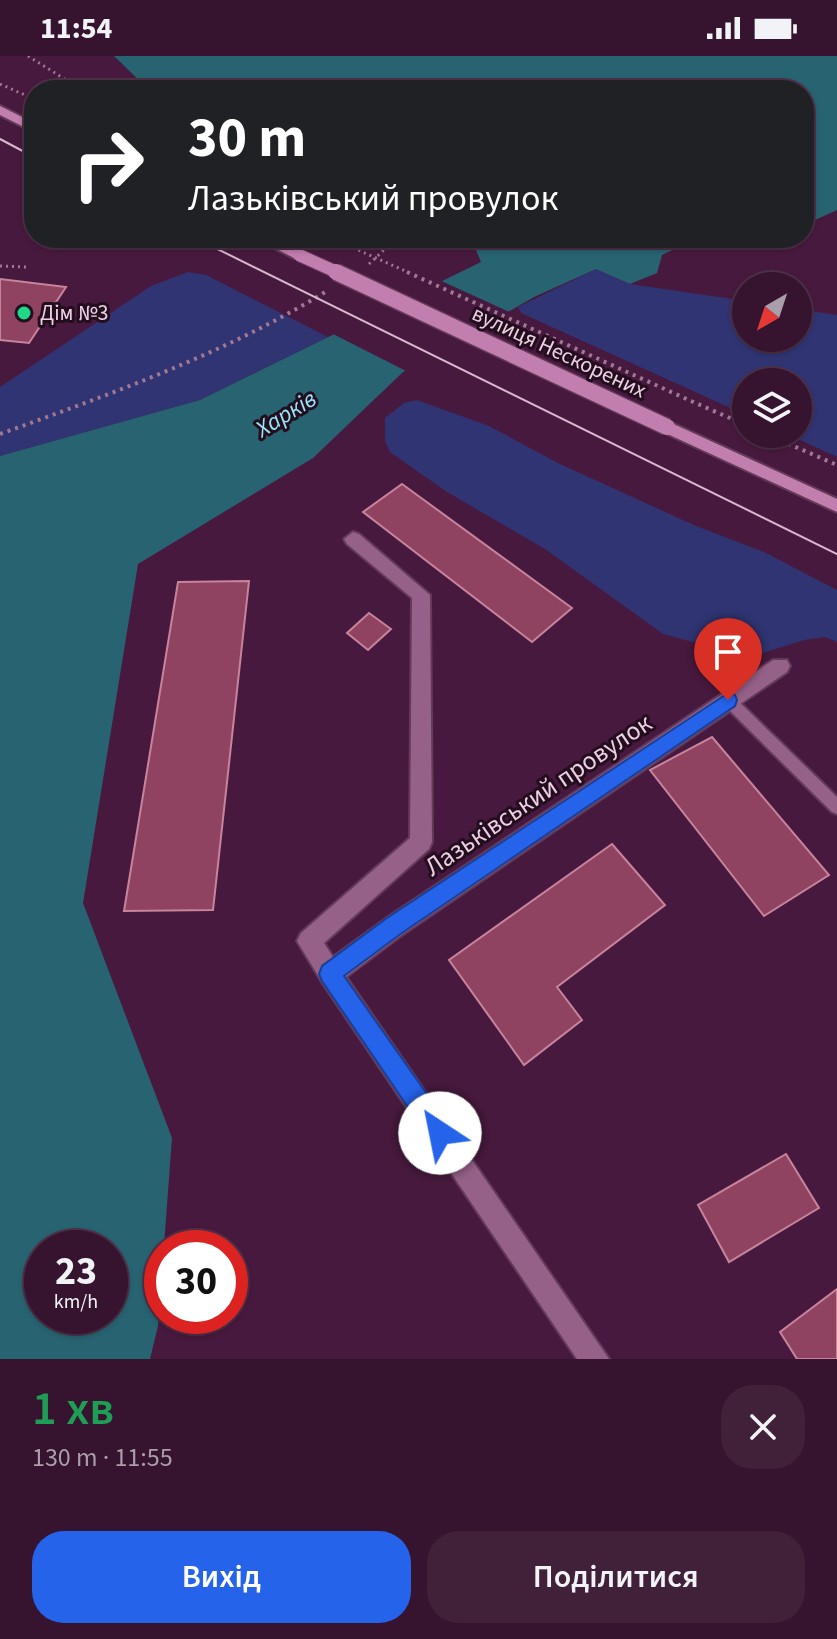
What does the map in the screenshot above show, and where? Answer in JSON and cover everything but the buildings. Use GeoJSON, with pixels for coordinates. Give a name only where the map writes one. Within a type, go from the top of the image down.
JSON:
{"type":"FeatureCollection","features":[{"type":"Feature","properties":{"kind":"main road"},"geometry":{"type":"LineString","coordinates":[[0,110],[24,123]]}},
{"type":"Feature","properties":{"kind":"main road","name":"вулиця Нескорених"},"geometry":{"type":"LineString","coordinates":[[284,248],[837,506]]}},
{"type":"Feature","properties":{"kind":"street","name":"Лазьківський провулок"},"geometry":{"type":"LineString","coordinates":[[353,539],[421,595],[421,842],[309,941],[594,1359]]}},
{"type":"Feature","properties":{"kind":"street","name":"Лазьківський провулок"},"geometry":{"type":"LineString","coordinates":[[330,974],[395,926],[780,666]]}},
{"type":"Feature","properties":{"kind":"lane"},"geometry":{"type":"LineString","coordinates":[[728,700],[837,807]]}},
{"type":"Feature","properties":{"kind":"path"},"geometry":{"type":"LineString","coordinates":[[28,56],[66,80]]}},
{"type":"Feature","properties":{"kind":"path"},"geometry":{"type":"LineString","coordinates":[[0,84],[24,95]]}},
{"type":"Feature","properties":{"kind":"path"},"geometry":{"type":"LineString","coordinates":[[353,248],[732,419]]}},
{"type":"Feature","properties":{"kind":"path"},"geometry":{"type":"LineString","coordinates":[[0,266],[27,267]]}},
{"type":"Feature","properties":{"kind":"path"},"geometry":{"type":"LineString","coordinates":[[0,434],[178,368],[267,329],[304,306]]}},
{"type":"Feature","properties":{"kind":"path"},"geometry":{"type":"LineString","coordinates":[[798,448],[837,465]]}},
{"type":"Feature","properties":{"kind":"shaded area"},"geometry":{"type":"Polygon","coordinates":[[[596,269],[630,284],[732,299],[732,352],[812,352],[812,311],[837,315],[837,457],[812,446],[812,368],[732,368],[732,409],[521,313],[518,307],[596,269]]]}},
{"type":"Feature","properties":{"kind":"shaded area"},"geometry":{"type":"Polygon","coordinates":[[[188,272],[206,275],[328,337],[200,400],[0,456],[0,387],[151,286],[188,272]]]}},
{"type":"Feature","properties":{"kind":"shaded area"},"geometry":{"type":"Polygon","coordinates":[[[417,400],[489,426],[560,464],[696,526],[764,552],[837,590],[837,642],[825,637],[804,640],[756,655],[737,654],[663,634],[545,549],[447,492],[390,452],[385,441],[385,418],[404,403],[417,400]]]}},
{"type":"Feature","properties":{"kind":"water"},"geometry":{"type":"Polygon","coordinates":[[[114,56],[837,56],[837,210],[814,220],[814,80],[139,80],[114,56]]]}},
{"type":"Feature","properties":{"kind":"water","name":"Харків"},"geometry":{"type":"Polygon","coordinates":[[[475,248],[677,248],[662,255],[657,273],[630,284],[596,269],[534,297],[403,372],[313,458],[138,564],[83,903],[172,1138],[165,1230],[144,1230],[144,1334],[156,1334],[150,1359],[0,1359],[0,456],[200,400],[481,262],[475,248]]]}},
{"type":"Feature","properties":{"kind":"pier"},"geometry":{"type":"Polygon","coordinates":[[[437,279],[514,314],[410,373],[329,332],[437,279]]]}},
{"type":"Feature","properties":{"kind":"tram line"},"geometry":{"type":"LineString","coordinates":[[0,139],[24,152]]}},
{"type":"Feature","properties":{"kind":"tram line"},"geometry":{"type":"LineString","coordinates":[[215,248],[837,554]]}},
{"type":"Feature","properties":{"kind":"place","name":"Дім №3"},"geometry":{"type":"Point","coordinates":[24,313]}},
{"type":"Feature","properties":{"kind":"route"},"geometry":{"type":"LineString","coordinates":[[440,1133],[330,974],[395,926],[728,700]]}}]}
